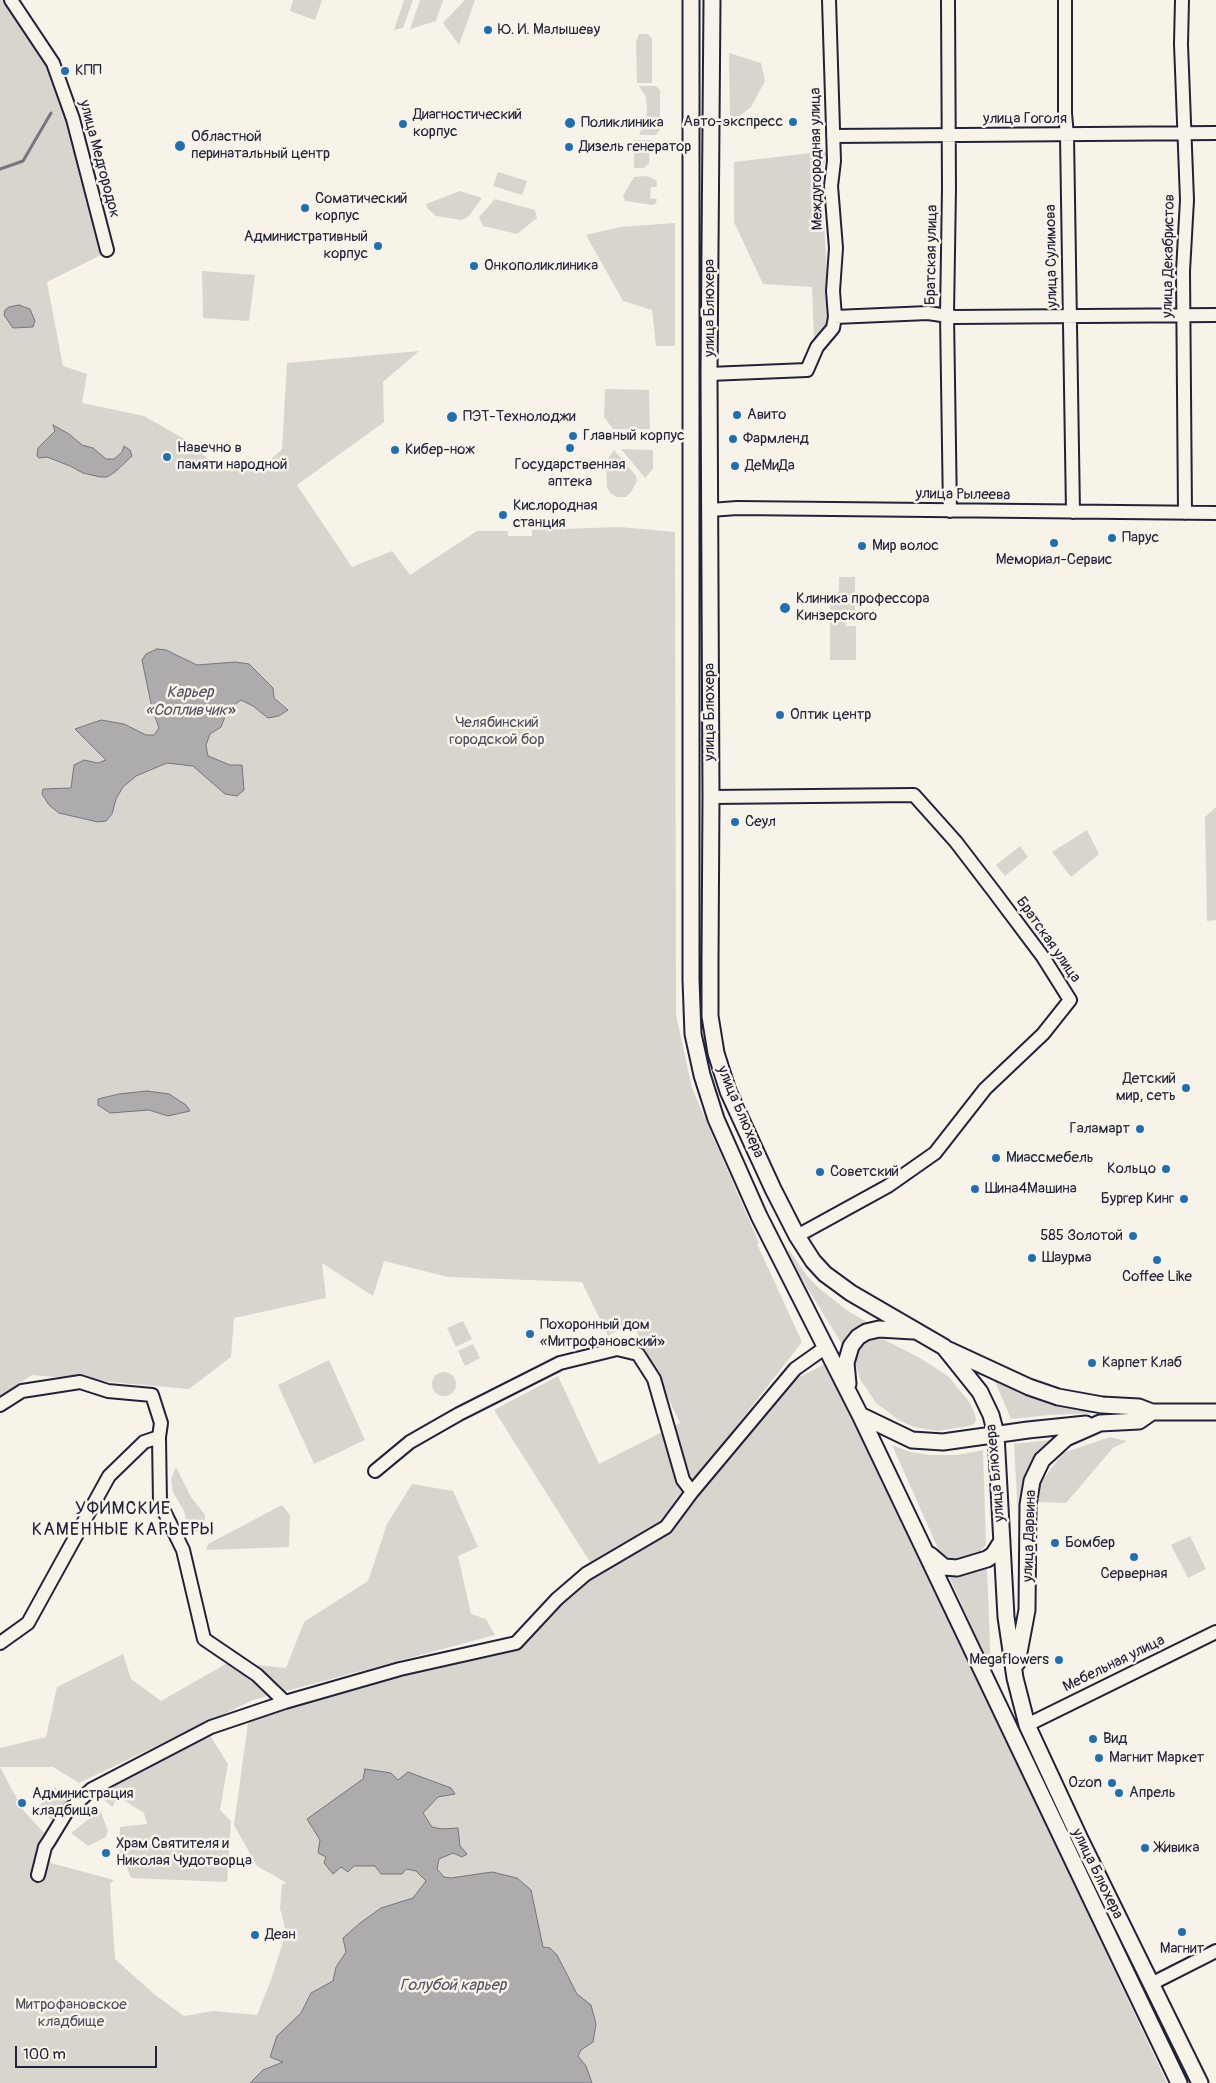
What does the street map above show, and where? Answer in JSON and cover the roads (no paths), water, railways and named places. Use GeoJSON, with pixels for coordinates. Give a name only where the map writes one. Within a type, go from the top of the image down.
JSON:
{"type":"FeatureCollection","features":[{"type":"Feature","properties":{"kind":"main road","name":"улица Блюхера"},"geometry":{"type":"LineString","coordinates":[[692,0],[691,980],[693,1034],[702,1075],[716,1119],[770,1240],[848,1390],[927,1552],[1179,2083]]}},
{"type":"Feature","properties":{"kind":"main road","name":"улица Блюхера"},"geometry":{"type":"LineString","coordinates":[[712,0],[709,374],[710,1016],[716,1053],[728,1091],[797,1236],[813,1261],[825,1274],[851,1293],[944,1347],[980,1392],[991,1415],[996,1434],[1006,1617],[1015,1678],[1027,1725],[1200,2083]]}},
{"type":"Feature","properties":{"kind":"main road"},"geometry":{"type":"LineString","coordinates":[[690,510],[710,510]]}},
{"type":"Feature","properties":{"kind":"main road"},"geometry":{"type":"LineString","coordinates":[[848,1390],[846,1363],[851,1346],[858,1337],[866,1332],[879,1329],[916,1332]]}},
{"type":"Feature","properties":{"kind":"main road","name":"улица Дарвина"},"geometry":{"type":"LineString","coordinates":[[944,1347],[1029,1387],[1058,1397],[1102,1405],[1139,1407],[1152,1412],[1216,1412]]}},
{"type":"Feature","properties":{"kind":"main road","name":"улица Дарвина"},"geometry":{"type":"LineString","coordinates":[[1015,1678],[1027,1610],[1028,1505],[1032,1480],[1042,1460],[1066,1438],[1100,1423],[1139,1421],[1152,1412]]}},
{"type":"Feature","properties":{"kind":"main road"},"geometry":{"type":"LineString","coordinates":[[860,1414],[912,1440],[943,1442],[996,1434],[1100,1423]]}},
{"type":"Feature","properties":{"kind":"main road"},"geometry":{"type":"LineString","coordinates":[[927,1552],[944,1566],[957,1568],[987,1559],[1002,1541]]}},
{"type":"Feature","properties":{"kind":"street","name":"улица Медгородок"},"geometry":{"type":"LineString","coordinates":[[11,0],[53,63],[72,119],[107,250]]}},
{"type":"Feature","properties":{"kind":"street","name":"Междугородная улица"},"geometry":{"type":"LineString","coordinates":[[829,0],[834,161],[830,186],[836,248],[833,292],[835,317]]}},
{"type":"Feature","properties":{"kind":"street","name":"Братская улица"},"geometry":{"type":"LineString","coordinates":[[948,0],[947,316],[950,511]]}},
{"type":"Feature","properties":{"kind":"street","name":"улица Сулимова"},"geometry":{"type":"LineString","coordinates":[[1065,0],[1065,113],[1067,136],[1073,512]]}},
{"type":"Feature","properties":{"kind":"street","name":"улица Декабристов"},"geometry":{"type":"LineString","coordinates":[[1182,0],[1181,44],[1187,200],[1183,271],[1185,513]]}},
{"type":"Feature","properties":{"kind":"street","name":"улица Гоголя"},"geometry":{"type":"LineString","coordinates":[[833,136],[1067,136],[1216,133]]}},
{"type":"Feature","properties":{"kind":"street"},"geometry":{"type":"LineString","coordinates":[[709,374],[807,370],[817,347],[833,328],[835,317],[928,313],[947,316],[1069,317],[1216,315]]}},
{"type":"Feature","properties":{"kind":"street","name":"улица Рылеева"},"geometry":{"type":"LineString","coordinates":[[710,510],[736,508],[1216,513]]}},
{"type":"Feature","properties":{"kind":"street","name":"Братская улица"},"geometry":{"type":"LineString","coordinates":[[711,797],[914,795],[956,842],[995,893],[1043,957],[1070,1000],[1042,1034],[985,1089],[935,1152],[888,1186],[797,1236]]}},
{"type":"Feature","properties":{"kind":"street"},"geometry":{"type":"LineString","coordinates":[[38,1875],[45,1847],[66,1813],[92,1789],[211,1726],[285,1702],[400,1669],[516,1644],[557,1598],[586,1574],[666,1527],[692,1492],[795,1369],[826,1347]]}},
{"type":"Feature","properties":{"kind":"street"},"geometry":{"type":"LineString","coordinates":[[375,1472],[410,1442],[459,1414],[560,1363],[617,1350],[638,1354],[654,1379],[683,1480],[692,1492]]}},
{"type":"Feature","properties":{"kind":"street"},"geometry":{"type":"LineString","coordinates":[[0,1405],[22,1391],[80,1382],[108,1391],[152,1395],[161,1423],[159,1437],[160,1503],[183,1550],[204,1639],[257,1675],[285,1702]]}},
{"type":"Feature","properties":{"kind":"street"},"geometry":{"type":"LineString","coordinates":[[0,1643],[28,1623],[110,1476],[144,1442],[159,1437]]}},
{"type":"Feature","properties":{"kind":"street","name":"Мебельная улица"},"geometry":{"type":"LineString","coordinates":[[1027,1725],[1216,1632]]}},
{"type":"Feature","properties":{"kind":"street"},"geometry":{"type":"LineString","coordinates":[[1151,1984],[1216,1951]]}},
{"type":"Feature","properties":{"kind":"water"},"geometry":{"type":"Polygon","coordinates":[[[19,305],[30,309],[35,321],[33,327],[13,328],[4,315],[5,310],[9,307],[19,305]]]}},
{"type":"Feature","properties":{"kind":"water"},"geometry":{"type":"Polygon","coordinates":[[[53,425],[69,434],[82,445],[93,448],[106,459],[114,459],[122,452],[124,446],[130,450],[132,456],[107,477],[83,473],[47,457],[39,458],[37,456],[38,448],[55,431],[53,425]]]}},
{"type":"Feature","properties":{"kind":"water","name":"Карьер «Сопливчик»"},"geometry":{"type":"Polygon","coordinates":[[[157,649],[166,650],[197,665],[235,662],[249,664],[273,688],[274,698],[288,710],[279,716],[268,718],[253,706],[241,700],[228,709],[221,727],[210,734],[206,745],[208,756],[230,765],[242,765],[244,790],[237,796],[225,794],[193,766],[167,763],[136,776],[123,787],[116,799],[112,814],[106,821],[98,822],[59,813],[49,805],[42,794],[43,789],[71,788],[74,765],[84,760],[98,763],[106,760],[75,729],[101,720],[124,724],[146,735],[154,735],[159,728],[152,708],[142,660],[146,654],[157,649]]]}},
{"type":"Feature","properties":{"kind":"water"},"geometry":{"type":"Polygon","coordinates":[[[147,1091],[169,1094],[186,1105],[190,1111],[168,1116],[149,1110],[110,1113],[98,1105],[98,1099],[119,1094],[147,1091]]]}},
{"type":"Feature","properties":{"kind":"water","name":"Голубой карьер"},"geometry":{"type":"Polygon","coordinates":[[[365,1769],[391,1773],[398,1780],[408,1772],[451,1788],[455,1794],[438,1797],[423,1813],[432,1827],[442,1829],[458,1828],[460,1846],[467,1854],[462,1857],[453,1853],[439,1859],[437,1869],[444,1877],[451,1878],[492,1872],[517,1878],[531,1890],[543,1947],[550,1948],[557,1955],[577,1994],[591,2005],[596,2024],[593,2042],[581,2050],[578,2056],[586,2066],[592,2083],[250,2083],[263,2070],[283,2062],[270,2057],[277,2036],[301,2013],[311,1993],[333,1981],[336,1967],[346,1952],[343,1938],[381,1908],[413,1898],[426,1881],[416,1871],[406,1869],[402,1874],[381,1874],[375,1866],[354,1866],[348,1872],[341,1867],[333,1874],[324,1863],[326,1857],[318,1853],[320,1840],[307,1819],[363,1779],[365,1769]]]}},
{"type":"Feature","properties":{"kind":"waterway"},"geometry":{"type":"LineString","coordinates":[[0,169],[23,161],[51,113]]}},
{"type":"Feature","properties":{"kind":"place","name":"Ю. И. Малышеву"},"geometry":{"type":"Point","coordinates":[488,30]}},
{"type":"Feature","properties":{"kind":"place","name":"КПП"},"geometry":{"type":"Point","coordinates":[65,71]}},
{"type":"Feature","properties":{"kind":"place","name":"Авто-экспресс"},"geometry":{"type":"Point","coordinates":[793,122]}},
{"type":"Feature","properties":{"kind":"place","name":"Поликлиника"},"geometry":{"type":"Point","coordinates":[570,123]}},
{"type":"Feature","properties":{"kind":"place","name":"Диагностический корпус"},"geometry":{"type":"Point","coordinates":[403,124]}},
{"type":"Feature","properties":{"kind":"place","name":"Областной перинатальный центр"},"geometry":{"type":"Point","coordinates":[180,146]}},
{"type":"Feature","properties":{"kind":"place","name":"Дизель генератор"},"geometry":{"type":"Point","coordinates":[569,147]}},
{"type":"Feature","properties":{"kind":"place","name":"Соматический корпус"},"geometry":{"type":"Point","coordinates":[305,208]}},
{"type":"Feature","properties":{"kind":"place","name":"Административный корпус"},"geometry":{"type":"Point","coordinates":[378,246]}},
{"type":"Feature","properties":{"kind":"place","name":"Онкополиклиника"},"geometry":{"type":"Point","coordinates":[474,266]}},
{"type":"Feature","properties":{"kind":"place","name":"Авито"},"geometry":{"type":"Point","coordinates":[737,415]}},
{"type":"Feature","properties":{"kind":"place","name":"ПЭТ-Технолоджи"},"geometry":{"type":"Point","coordinates":[452,417]}},
{"type":"Feature","properties":{"kind":"place","name":"Главный корпус"},"geometry":{"type":"Point","coordinates":[573,436]}},
{"type":"Feature","properties":{"kind":"place","name":"Фармленд"},"geometry":{"type":"Point","coordinates":[733,439]}},
{"type":"Feature","properties":{"kind":"place","name":"Государственная аптека"},"geometry":{"type":"Point","coordinates":[570,448]}},
{"type":"Feature","properties":{"kind":"place","name":"Кибер-нож"},"geometry":{"type":"Point","coordinates":[395,450]}},
{"type":"Feature","properties":{"kind":"place","name":"Навечно в памяти народной"},"geometry":{"type":"Point","coordinates":[167,457]}},
{"type":"Feature","properties":{"kind":"place","name":"ДеМиДа"},"geometry":{"type":"Point","coordinates":[735,466]}},
{"type":"Feature","properties":{"kind":"place","name":"Кислородная станция"},"geometry":{"type":"Point","coordinates":[503,515]}},
{"type":"Feature","properties":{"kind":"place","name":"Парус"},"geometry":{"type":"Point","coordinates":[1112,538]}},
{"type":"Feature","properties":{"kind":"place","name":"Мемориал-Сервис"},"geometry":{"type":"Point","coordinates":[1054,543]}},
{"type":"Feature","properties":{"kind":"place","name":"Мир волос"},"geometry":{"type":"Point","coordinates":[862,546]}},
{"type":"Feature","properties":{"kind":"place","name":"Клиника профессора Кинзерского"},"geometry":{"type":"Point","coordinates":[785,608]}},
{"type":"Feature","properties":{"kind":"place","name":"Оптик центр"},"geometry":{"type":"Point","coordinates":[780,715]}},
{"type":"Feature","properties":{"kind":"place","name":"Сеул"},"geometry":{"type":"Point","coordinates":[735,822]}},
{"type":"Feature","properties":{"kind":"place","name":"Детский мир, сеть"},"geometry":{"type":"Point","coordinates":[1186,1088]}},
{"type":"Feature","properties":{"kind":"place","name":"Галамарт"},"geometry":{"type":"Point","coordinates":[1140,1129]}},
{"type":"Feature","properties":{"kind":"place","name":"Миассмебель"},"geometry":{"type":"Point","coordinates":[996,1158]}},
{"type":"Feature","properties":{"kind":"place","name":"Кольцо"},"geometry":{"type":"Point","coordinates":[1166,1169]}},
{"type":"Feature","properties":{"kind":"place","name":"Советский"},"geometry":{"type":"Point","coordinates":[820,1172]}},
{"type":"Feature","properties":{"kind":"place","name":"Шина4Машина"},"geometry":{"type":"Point","coordinates":[975,1189]}},
{"type":"Feature","properties":{"kind":"place","name":"Бургер Кинг"},"geometry":{"type":"Point","coordinates":[1184,1199]}},
{"type":"Feature","properties":{"kind":"place","name":"585 Золотой"},"geometry":{"type":"Point","coordinates":[1133,1236]}},
{"type":"Feature","properties":{"kind":"place","name":"Шаурма"},"geometry":{"type":"Point","coordinates":[1032,1258]}},
{"type":"Feature","properties":{"kind":"place","name":"Coffee Like"},"geometry":{"type":"Point","coordinates":[1157,1260]}},
{"type":"Feature","properties":{"kind":"place","name":"Похоронный дом «Митрофановский»"},"geometry":{"type":"Point","coordinates":[530,1334]}},
{"type":"Feature","properties":{"kind":"place","name":"Карпет Клаб"},"geometry":{"type":"Point","coordinates":[1092,1363]}},
{"type":"Feature","properties":{"kind":"place","name":"Бомбер"},"geometry":{"type":"Point","coordinates":[1055,1543]}},
{"type":"Feature","properties":{"kind":"place","name":"Серверная"},"geometry":{"type":"Point","coordinates":[1134,1557]}},
{"type":"Feature","properties":{"kind":"place","name":"Megaflowers"},"geometry":{"type":"Point","coordinates":[1059,1660]}},
{"type":"Feature","properties":{"kind":"place","name":"Вид"},"geometry":{"type":"Point","coordinates":[1093,1739]}},
{"type":"Feature","properties":{"kind":"place","name":"Магнит Маркет"},"geometry":{"type":"Point","coordinates":[1099,1758]}},
{"type":"Feature","properties":{"kind":"place","name":"Ozon"},"geometry":{"type":"Point","coordinates":[1112,1783]}},
{"type":"Feature","properties":{"kind":"place","name":"Апрель"},"geometry":{"type":"Point","coordinates":[1119,1793]}},
{"type":"Feature","properties":{"kind":"place","name":"Администрация кладбища"},"geometry":{"type":"Point","coordinates":[22,1803]}},
{"type":"Feature","properties":{"kind":"place","name":"Живика"},"geometry":{"type":"Point","coordinates":[1145,1848]}},
{"type":"Feature","properties":{"kind":"place","name":"Храм Святителя и Николая Чудотворца"},"geometry":{"type":"Point","coordinates":[106,1853]}},
{"type":"Feature","properties":{"kind":"place","name":"Магнит"},"geometry":{"type":"Point","coordinates":[1182,1932]}},
{"type":"Feature","properties":{"kind":"place","name":"Деан"},"geometry":{"type":"Point","coordinates":[255,1935]}},
{"type":"Feature","properties":{"kind":"district","name":"УФИМСКИЕ КАМЕННЫЕ КАРЬЕРЫ"},"geometry":{"type":"Point","coordinates":[123,1519]}},
{"type":"Feature","properties":{"kind":"park label","name":"Челябинский городской бор"},"geometry":{"type":"Point","coordinates":[497,732]}},
{"type":"Feature","properties":{"kind":"park label","name":"Митрофановское кладбище"},"geometry":{"type":"Point","coordinates":[71,2014]}}]}
